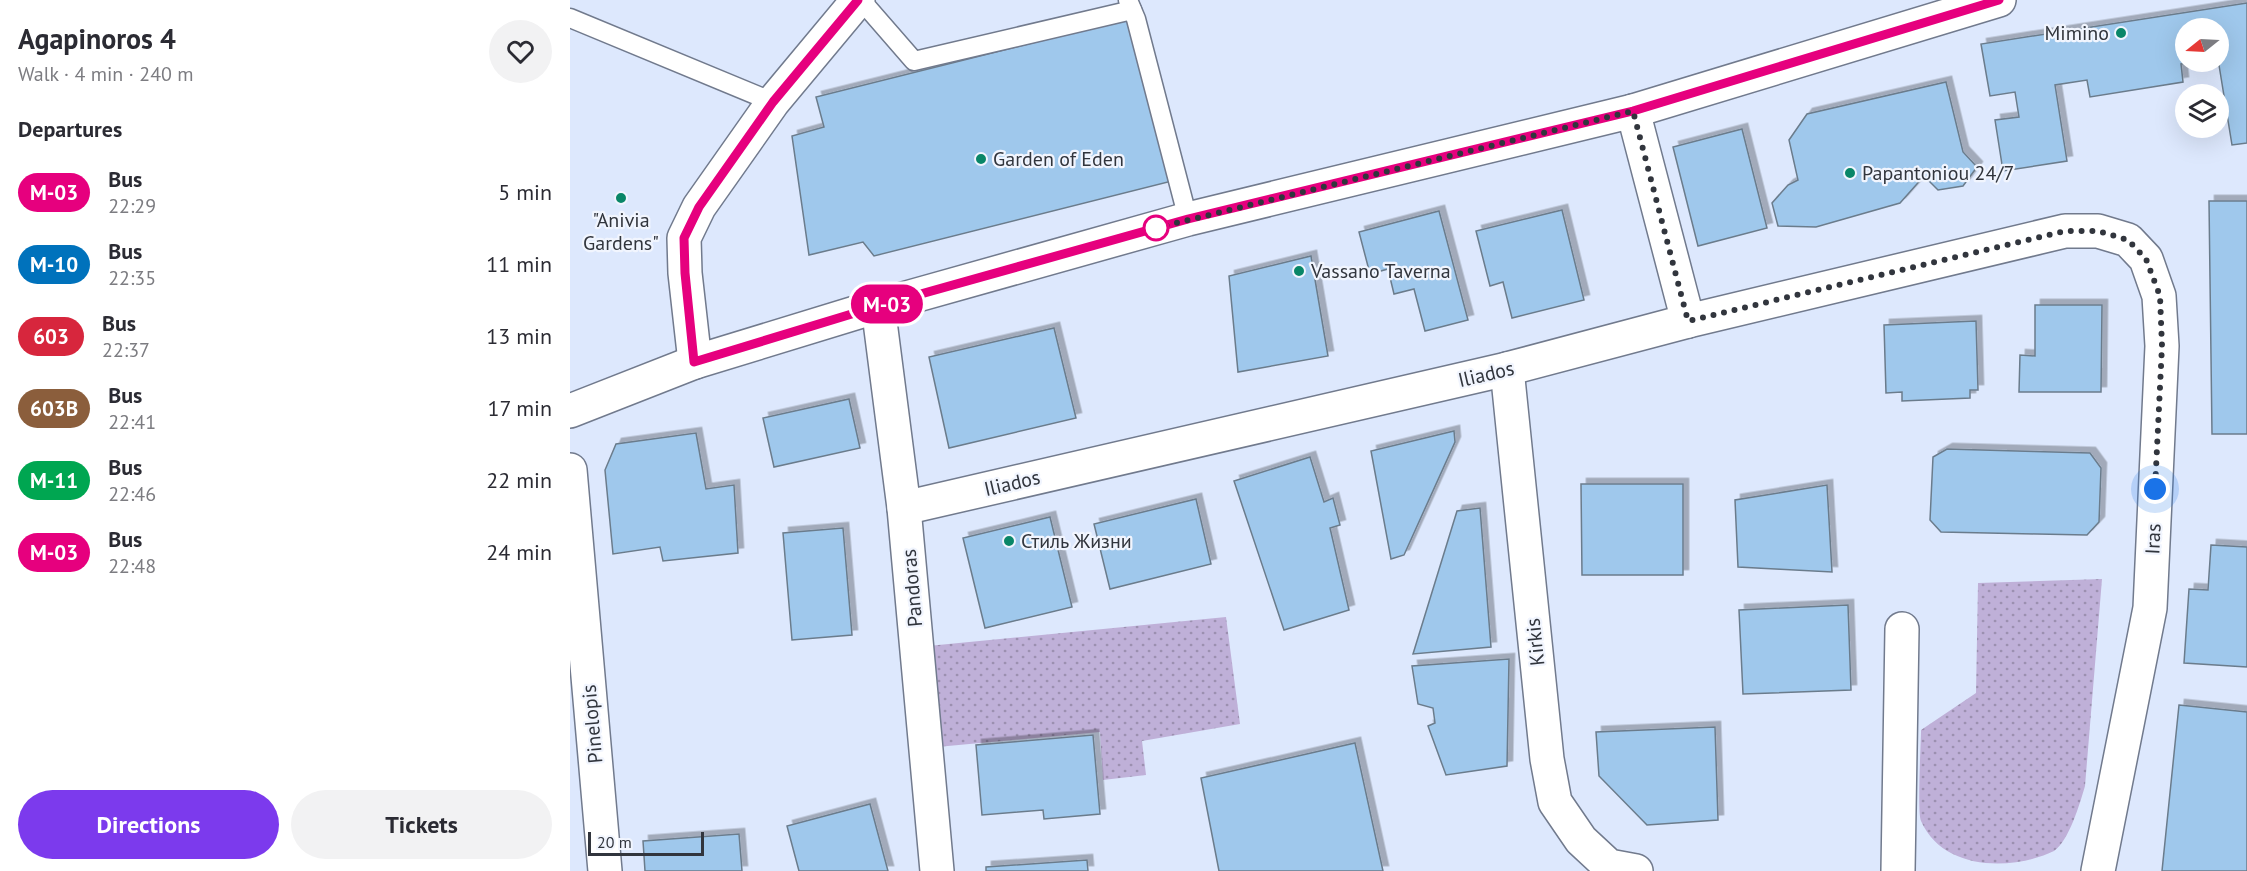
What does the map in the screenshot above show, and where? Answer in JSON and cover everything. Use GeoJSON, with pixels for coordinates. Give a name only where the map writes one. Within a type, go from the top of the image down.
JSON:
{"type":"FeatureCollection","features":[{"type":"Feature","properties":{"kind":"street"},"geometry":{"type":"LineString","coordinates":[[694,362],[685,273],[684,238],[699,207],[773,102],[859,0]]}},
{"type":"Feature","properties":{"kind":"street"},"geometry":{"type":"LineString","coordinates":[[570,411],[694,362],[878,306],[1188,219],[1633,111],[1999,0]]}},
{"type":"Feature","properties":{"kind":"street"},"geometry":{"type":"LineString","coordinates":[[1633,111],[1688,321]]}},
{"type":"Feature","properties":{"kind":"street","name":"Iliados"},"geometry":{"type":"LineString","coordinates":[[904,508],[1508,369],[1688,321],[2065,231]]}},
{"type":"Feature","properties":{"kind":"street","name":"Iras"},"geometry":{"type":"LineString","coordinates":[[2065,231],[2098,231],[2128,240],[2146,259],[2160,296],[2162,336],[2150,608],[2098,871]]}},
{"type":"Feature","properties":{"kind":"street","name":"Pandoras"},"geometry":{"type":"LineString","coordinates":[[878,306],[904,508],[937,871]]}},
{"type":"Feature","properties":{"kind":"street","name":"Kirkis"},"geometry":{"type":"LineString","coordinates":[[1508,369],[1547,759],[1555,802],[1581,840],[1609,866],[1636,871]]}},
{"type":"Feature","properties":{"kind":"street","name":"Pinelopis"},"geometry":{"type":"LineString","coordinates":[[570,470],[605,871]]}},
{"type":"Feature","properties":{"kind":"street"},"geometry":{"type":"LineString","coordinates":[[1898,871],[1902,629]]}},
{"type":"Feature","properties":{"kind":"lane"},"geometry":{"type":"LineString","coordinates":[[859,0],[914,62],[1130,5],[1136,19],[1188,219]]}},
{"type":"Feature","properties":{"kind":"lane"},"geometry":{"type":"LineString","coordinates":[[570,18],[773,102]]}},
{"type":"Feature","properties":{"kind":"shaded area"},"geometry":{"type":"Polygon","coordinates":[[[2102,579],[2085,786],[2064,839],[2054,851],[2019,862],[1980,862],[1962,858],[1945,850],[1931,837],[1921,821],[1919,792],[1921,730],[1976,693],[1978,583],[2102,579]]]}},
{"type":"Feature","properties":{"kind":"shaded area"},"geometry":{"type":"Polygon","coordinates":[[[1226,617],[1240,724],[1142,741],[1146,775],[1103,780],[1100,732],[937,747],[928,646],[1226,617]]]}},
{"type":"Feature","properties":{"kind":"building"},"geometry":{"type":"Polygon","coordinates":[[[2247,3],[2247,143],[2232,145],[2229,127],[2229,84],[2222,84],[2220,72],[2229,72],[2229,18],[2175,18],[2175,72],[2182,72],[2183,82],[2090,97],[2087,80],[2055,85],[2067,161],[2003,171],[1995,120],[2019,117],[2015,92],[1990,96],[1981,44],[2247,3]]]}},
{"type":"Feature","properties":{"kind":"building","name":"Garden of Eden"},"geometry":{"type":"Polygon","coordinates":[[[1132,18],[1172,181],[874,256],[863,242],[809,255],[792,136],[824,127],[816,97],[1132,18]]]}},
{"type":"Feature","properties":{"kind":"building"},"geometry":{"type":"Polygon","coordinates":[[[1946,82],[1963,152],[1977,167],[1963,186],[1938,190],[1924,176],[1900,203],[1816,227],[1778,226],[1772,203],[1788,185],[1798,180],[1789,140],[1807,114],[1946,82]]]}},
{"type":"Feature","properties":{"kind":"building"},"geometry":{"type":"Polygon","coordinates":[[[1742,129],[1767,228],[1698,246],[1673,147],[1742,129]]]}},
{"type":"Feature","properties":{"kind":"building"},"geometry":{"type":"Polygon","coordinates":[[[2209,201],[2247,201],[2247,434],[2212,434],[2209,201]]]}},
{"type":"Feature","properties":{"kind":"building"},"geometry":{"type":"Polygon","coordinates":[[[1562,210],[1584,300],[1512,318],[1503,282],[1490,286],[1476,231],[1562,210]]]}},
{"type":"Feature","properties":{"kind":"building"},"geometry":{"type":"Polygon","coordinates":[[[1439,211],[1468,320],[1425,331],[1414,289],[1394,294],[1388,269],[1370,274],[1359,232],[1439,211]]]}},
{"type":"Feature","properties":{"kind":"building"},"geometry":{"type":"Polygon","coordinates":[[[1311,256],[1328,356],[1238,372],[1229,276],[1311,256]]]}},
{"type":"Feature","properties":{"kind":"building"},"geometry":{"type":"Polygon","coordinates":[[[2035,305],[2102,305],[2101,392],[2019,392],[2020,355],[2035,356],[2035,305]]]}},
{"type":"Feature","properties":{"kind":"building"},"geometry":{"type":"Polygon","coordinates":[[[1976,321],[1978,390],[1970,390],[1970,398],[1902,401],[1902,392],[1886,393],[1884,325],[1976,321]]]}},
{"type":"Feature","properties":{"kind":"building"},"geometry":{"type":"Polygon","coordinates":[[[1054,328],[1076,418],[949,448],[929,357],[1054,328]]]}},
{"type":"Feature","properties":{"kind":"building"},"geometry":{"type":"Polygon","coordinates":[[[849,399],[860,448],[774,467],[763,418],[849,399]]]}},
{"type":"Feature","properties":{"kind":"building"},"geometry":{"type":"Polygon","coordinates":[[[1454,431],[1455,442],[1404,555],[1391,559],[1371,451],[1454,431]]]}},
{"type":"Feature","properties":{"kind":"building"},"geometry":{"type":"Polygon","coordinates":[[[696,433],[706,489],[734,485],[738,553],[663,561],[660,547],[613,554],[605,470],[616,444],[696,433]]]}},
{"type":"Feature","properties":{"kind":"building"},"geometry":{"type":"Polygon","coordinates":[[[1947,449],[2090,453],[2101,468],[2099,522],[2087,535],[1941,532],[1930,520],[1933,457],[1947,449]]]}},
{"type":"Feature","properties":{"kind":"building"},"geometry":{"type":"Polygon","coordinates":[[[1310,457],[1324,502],[1333,498],[1340,525],[1330,528],[1349,610],[1284,630],[1234,481],[1310,457]]]}},
{"type":"Feature","properties":{"kind":"building"},"geometry":{"type":"Polygon","coordinates":[[[1581,484],[1683,484],[1683,575],[1582,575],[1581,484]]]}},
{"type":"Feature","properties":{"kind":"building"},"geometry":{"type":"Polygon","coordinates":[[[1827,485],[1832,572],[1738,567],[1735,500],[1827,485]]]}},
{"type":"Feature","properties":{"kind":"building"},"geometry":{"type":"Polygon","coordinates":[[[1196,499],[1211,564],[1110,589],[1094,524],[1196,499]]]}},
{"type":"Feature","properties":{"kind":"building"},"geometry":{"type":"Polygon","coordinates":[[[1480,508],[1491,647],[1413,654],[1457,511],[1480,508]]]}},
{"type":"Feature","properties":{"kind":"building"},"geometry":{"type":"Polygon","coordinates":[[[1050,517],[1072,607],[985,628],[963,538],[1050,517]]]}},
{"type":"Feature","properties":{"kind":"building"},"geometry":{"type":"Polygon","coordinates":[[[843,528],[852,635],[792,640],[783,533],[843,528]]]}},
{"type":"Feature","properties":{"kind":"building"},"geometry":{"type":"Polygon","coordinates":[[[2211,545],[2247,547],[2247,667],[2184,663],[2189,589],[2208,590],[2211,545]]]}},
{"type":"Feature","properties":{"kind":"building"},"geometry":{"type":"Polygon","coordinates":[[[1848,605],[1851,690],[1743,694],[1739,610],[1848,605]]]}},
{"type":"Feature","properties":{"kind":"building"},"geometry":{"type":"Polygon","coordinates":[[[1509,659],[1507,766],[1446,775],[1428,726],[1435,723],[1433,708],[1418,704],[1412,666],[1509,659]]]}},
{"type":"Feature","properties":{"kind":"building"},"geometry":{"type":"Polygon","coordinates":[[[2179,705],[2247,712],[2247,871],[2162,871],[2179,705]]]}},
{"type":"Feature","properties":{"kind":"building"},"geometry":{"type":"Polygon","coordinates":[[[1715,727],[1718,820],[1647,825],[1599,776],[1596,732],[1715,727]]]}},
{"type":"Feature","properties":{"kind":"building"},"geometry":{"type":"Polygon","coordinates":[[[1093,735],[1100,814],[1044,819],[1043,810],[982,815],[976,745],[1093,735]]]}},
{"type":"Feature","properties":{"kind":"building"},"geometry":{"type":"Polygon","coordinates":[[[1355,743],[1383,871],[1219,871],[1201,778],[1355,743]]]}},
{"type":"Feature","properties":{"kind":"building"},"geometry":{"type":"Polygon","coordinates":[[[870,804],[888,871],[799,871],[787,826],[870,804]]]}},
{"type":"Feature","properties":{"kind":"building"},"geometry":{"type":"Polygon","coordinates":[[[739,834],[742,871],[645,871],[643,841],[739,834]]]}},
{"type":"Feature","properties":{"kind":"building"},"geometry":{"type":"Polygon","coordinates":[[[1087,860],[1088,871],[986,871],[986,867],[1087,860]]]}},
{"type":"Feature","properties":{"kind":"bus line","name":"M-03"},"geometry":{"type":"LineString","coordinates":[[858,0],[773,102],[699,207],[684,238],[685,273],[694,362],[878,306],[1188,219],[1633,111],[1999,0]]}},
{"type":"Feature","properties":{"kind":"place","name":"Mimino"},"geometry":{"type":"Point","coordinates":[2121,33]}},
{"type":"Feature","properties":{"kind":"place","name":"Garden of Eden"},"geometry":{"type":"Point","coordinates":[981,159]}},
{"type":"Feature","properties":{"kind":"place","name":"Papantoniou 24/7"},"geometry":{"type":"Point","coordinates":[1850,173]}},
{"type":"Feature","properties":{"kind":"place","name":"\"Anivia Gardens\""},"geometry":{"type":"Point","coordinates":[621,198]}},
{"type":"Feature","properties":{"kind":"place","name":"Vassano Taverna"},"geometry":{"type":"Point","coordinates":[1299,271]}},
{"type":"Feature","properties":{"kind":"place","name":"Стиль Жизни"},"geometry":{"type":"Point","coordinates":[1009,541]}},
{"type":"Feature","properties":{"kind":"route"},"geometry":{"type":"LineString","coordinates":[[1156,228],[1633,111],[1688,321],[2065,231],[2098,231],[2128,240],[2146,259],[2160,296],[2162,346],[2155,489]]}}]}
